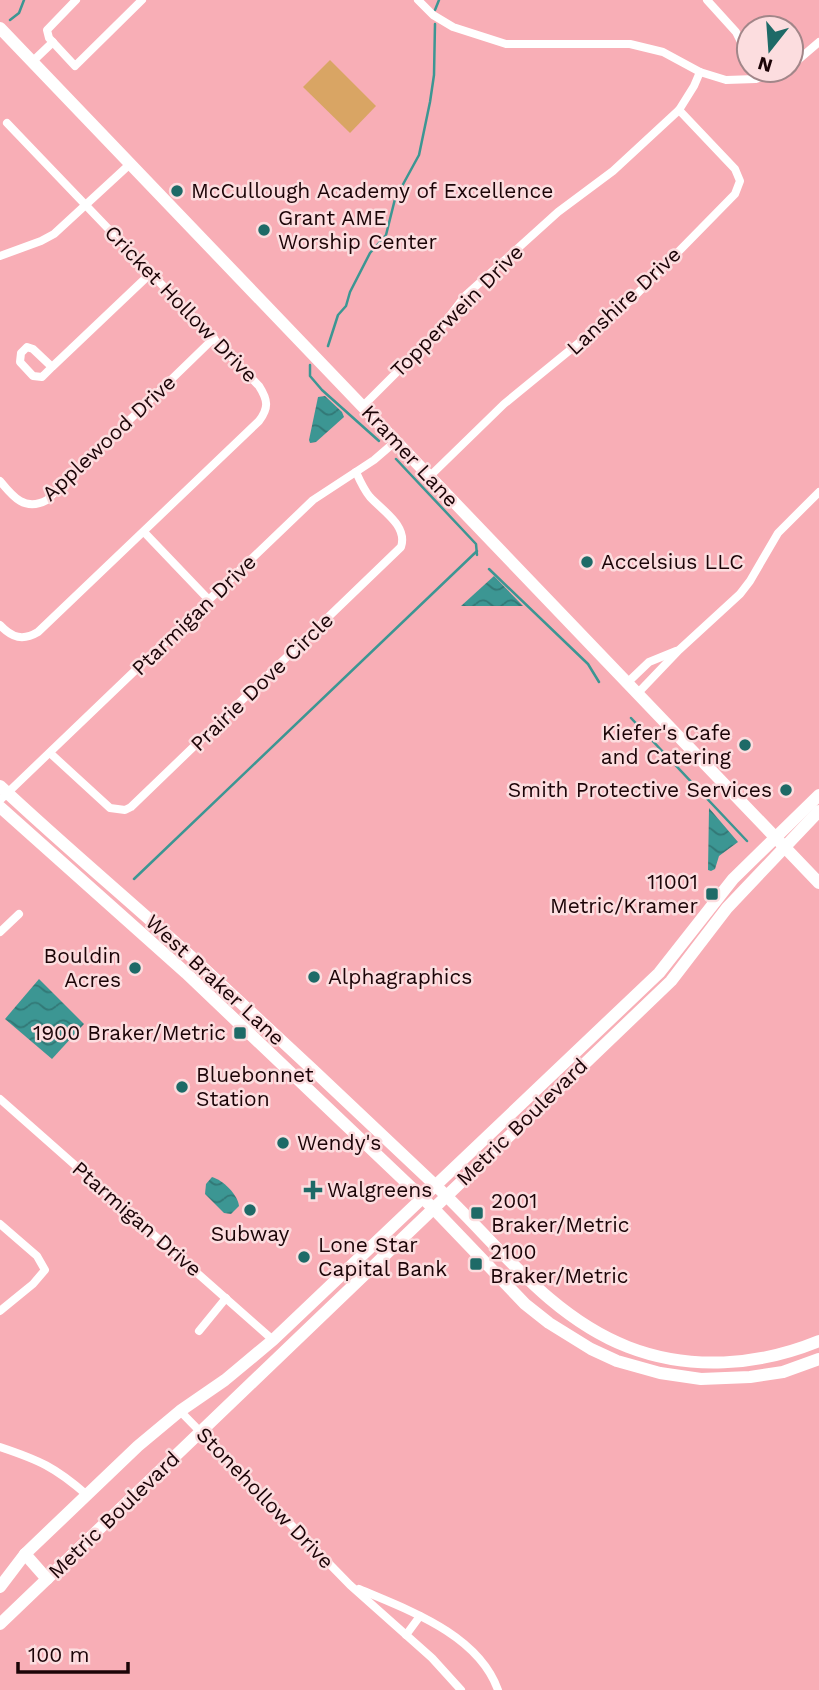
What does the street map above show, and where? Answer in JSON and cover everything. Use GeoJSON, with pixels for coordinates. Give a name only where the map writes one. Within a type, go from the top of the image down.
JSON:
{"type":"FeatureCollection","features":[{"type":"Feature","properties":{"kind":"main road","name":"Kramer Lane"},"geometry":{"type":"LineString","coordinates":[[0,28],[819,883]]}},
{"type":"Feature","properties":{"kind":"main road","name":"West Braker Lane"},"geometry":{"type":"LineString","coordinates":[[3,793],[198,963],[436,1186],[548,1299],[569,1316],[628,1347],[662,1357],[699,1363],[753,1361],[819,1341]]}},
{"type":"Feature","properties":{"kind":"main road","name":"Metric Boulevard"},"geometry":{"type":"LineString","coordinates":[[0,1624],[201,1433],[428,1203],[436,1186],[612,1027],[671,981],[819,795]]}},
{"type":"Feature","properties":{"kind":"main road","name":"West Braker Lane"},"geometry":{"type":"LineString","coordinates":[[0,807],[186,973],[428,1203],[525,1304],[570,1337],[629,1365],[701,1379],[783,1372],[819,1359]]}},
{"type":"Feature","properties":{"kind":"main road","name":"Metric Boulevard"},"geometry":{"type":"LineString","coordinates":[[780,843],[819,811]]}},
{"type":"Feature","properties":{"kind":"main road"},"geometry":{"type":"LineString","coordinates":[[186,973],[198,963]]}},
{"type":"Feature","properties":{"kind":"main road","name":"Metric Boulevard"},"geometry":{"type":"LineString","coordinates":[[0,1587],[25,1554],[138,1446],[273,1340],[428,1203],[445,1196],[612,1027]]}},
{"type":"Feature","properties":{"kind":"main road"},"geometry":{"type":"LineString","coordinates":[[306,1087],[320,1077]]}},
{"type":"Feature","properties":{"kind":"main road"},"geometry":{"type":"LineString","coordinates":[[699,1363],[701,1379]]}},
{"type":"Feature","properties":{"kind":"main road"},"geometry":{"type":"LineString","coordinates":[[718,1363],[719,1379]]}},
{"type":"Feature","properties":{"kind":"main road"},"geometry":{"type":"LineString","coordinates":[[25,1554],[47,1579]]}},
{"type":"Feature","properties":{"kind":"street"},"geometry":{"type":"LineString","coordinates":[[76,0],[48,27],[47,34],[75,66],[142,0]]}},
{"type":"Feature","properties":{"kind":"street"},"geometry":{"type":"LineString","coordinates":[[125,0],[133,9]]}},
{"type":"Feature","properties":{"kind":"street"},"geometry":{"type":"LineString","coordinates":[[418,0],[433,15],[453,27],[488,40],[506,44],[630,44],[663,52],[699,72],[735,79]]}},
{"type":"Feature","properties":{"kind":"street"},"geometry":{"type":"LineString","coordinates":[[707,0],[735,31]]}},
{"type":"Feature","properties":{"kind":"street"},"geometry":{"type":"LineString","coordinates":[[32,62],[53,42]]}},
{"type":"Feature","properties":{"kind":"street"},"geometry":{"type":"LineString","coordinates":[[805,54],[819,42]]}},
{"type":"Feature","properties":{"kind":"street","name":"Topperwein Drive"},"geometry":{"type":"LineString","coordinates":[[363,406],[440,329],[465,296],[558,212],[613,171],[679,110],[699,72]]}},
{"type":"Feature","properties":{"kind":"street","name":"Lanshire Drive"},"geometry":{"type":"LineString","coordinates":[[429,477],[504,404],[630,301],[735,194],[740,181],[735,169],[679,110]]}},
{"type":"Feature","properties":{"kind":"street","name":"Cricket Hollow Drive"},"geometry":{"type":"LineString","coordinates":[[0,625],[13,636],[21,638],[38,632],[265,414],[266,397],[260,386],[7,124]]}},
{"type":"Feature","properties":{"kind":"street"},"geometry":{"type":"LineString","coordinates":[[0,256],[41,242],[66,224],[130,164]]}},
{"type":"Feature","properties":{"kind":"street"},"geometry":{"type":"LineString","coordinates":[[52,367],[151,272]]}},
{"type":"Feature","properties":{"kind":"street","name":"Applewood Drive"},"geometry":{"type":"LineString","coordinates":[[0,481],[14,498],[22,503],[39,504],[47,500],[214,338]]}},
{"type":"Feature","properties":{"kind":"street","name":"Ptarmigan Drive"},"geometry":{"type":"LineString","coordinates":[[3,793],[50,753],[313,500],[396,441]]}},
{"type":"Feature","properties":{"kind":"street","name":"Prairie Dove Circle"},"geometry":{"type":"LineString","coordinates":[[50,753],[110,808],[125,810],[131,807],[401,547],[403,534],[399,527],[369,495],[356,472]]}},
{"type":"Feature","properties":{"kind":"street"},"geometry":{"type":"LineString","coordinates":[[637,694],[679,650],[740,594],[778,533],[819,492]]}},
{"type":"Feature","properties":{"kind":"street"},"geometry":{"type":"LineString","coordinates":[[144,532],[209,600]]}},
{"type":"Feature","properties":{"kind":"street"},"geometry":{"type":"LineString","coordinates":[[627,683],[649,662],[679,650]]}},
{"type":"Feature","properties":{"kind":"street"},"geometry":{"type":"LineString","coordinates":[[0,932],[19,914]]}},
{"type":"Feature","properties":{"kind":"street","name":"Ptarmigan Drive"},"geometry":{"type":"LineString","coordinates":[[0,1099],[273,1340]]}},
{"type":"Feature","properties":{"kind":"street"},"geometry":{"type":"LineString","coordinates":[[0,1224],[37,1256],[45,1270],[33,1284],[0,1311]]}},
{"type":"Feature","properties":{"kind":"street"},"geometry":{"type":"LineString","coordinates":[[199,1331],[226,1298]]}},
{"type":"Feature","properties":{"kind":"street","name":"Stonehollow Drive"},"geometry":{"type":"LineString","coordinates":[[180,1411],[350,1585],[432,1658],[461,1690]]}},
{"type":"Feature","properties":{"kind":"street"},"geometry":{"type":"LineString","coordinates":[[0,1447],[26,1454],[54,1468],[87,1495]]}},
{"type":"Feature","properties":{"kind":"street","name":"Stonehollow Drive"},"geometry":{"type":"LineString","coordinates":[[350,1585],[446,1630],[473,1653],[498,1690]]}},
{"type":"Feature","properties":{"kind":"street"},"geometry":{"type":"LineString","coordinates":[[406,1635],[420,1616]]}},
{"type":"Feature","properties":{"kind":"shaded area"},"geometry":{"type":"Polygon","coordinates":[[[330,60],[376,106],[350,133],[303,87],[330,60]]]}},
{"type":"Feature","properties":{"kind":"water"},"geometry":{"type":"Polygon","coordinates":[[[325,396],[344,417],[316,442],[310,443],[318,397],[325,396]]]}},
{"type":"Feature","properties":{"kind":"water"},"geometry":{"type":"Polygon","coordinates":[[[494,576],[523,606],[461,606],[494,576]]]}},
{"type":"Feature","properties":{"kind":"water"},"geometry":{"type":"Polygon","coordinates":[[[709,808],[738,842],[719,856],[715,869],[711,871],[708,870],[709,808]]]}},
{"type":"Feature","properties":{"kind":"water"},"geometry":{"type":"Polygon","coordinates":[[[39,979],[84,1024],[52,1059],[5,1019],[39,979]]]}},
{"type":"Feature","properties":{"kind":"water"},"geometry":{"type":"Polygon","coordinates":[[[212,1177],[225,1185],[236,1197],[239,1206],[231,1214],[224,1213],[205,1194],[206,1184],[212,1177]]]}},
{"type":"Feature","properties":{"kind":"waterway"},"geometry":{"type":"LineString","coordinates":[[10,20],[19,13],[24,0]]}},
{"type":"Feature","properties":{"kind":"waterway"},"geometry":{"type":"LineString","coordinates":[[435,10],[439,0]]}},
{"type":"Feature","properties":{"kind":"waterway"},"geometry":{"type":"LineString","coordinates":[[328,346],[338,315],[346,306],[350,292],[370,253],[386,235],[395,199],[419,155],[434,75],[435,24]]}},
{"type":"Feature","properties":{"kind":"waterway"},"geometry":{"type":"LineString","coordinates":[[310,365],[310,376],[322,390],[379,441]]}},
{"type":"Feature","properties":{"kind":"waterway"},"geometry":{"type":"LineString","coordinates":[[396,459],[476,544],[477,555]]}},
{"type":"Feature","properties":{"kind":"waterway"},"geometry":{"type":"LineString","coordinates":[[134,879],[477,551]]}},
{"type":"Feature","properties":{"kind":"waterway"},"geometry":{"type":"LineString","coordinates":[[489,569],[588,664],[599,682]]}},
{"type":"Feature","properties":{"kind":"waterway"},"geometry":{"type":"LineString","coordinates":[[631,718],[747,841]]}},
{"type":"Feature","properties":{"kind":"place","name":"McCullough Academy of Excellence"},"geometry":{"type":"Point","coordinates":[177,191]}},
{"type":"Feature","properties":{"kind":"place","name":"Grant AME Worship Center"},"geometry":{"type":"Point","coordinates":[264,230]}},
{"type":"Feature","properties":{"kind":"place","name":"Accelsius LLC"},"geometry":{"type":"Point","coordinates":[587,562]}},
{"type":"Feature","properties":{"kind":"place","name":"Kiefer's Cafe and Catering"},"geometry":{"type":"Point","coordinates":[745,745]}},
{"type":"Feature","properties":{"kind":"place","name":"Smith Protective Services"},"geometry":{"type":"Point","coordinates":[786,790]}},
{"type":"Feature","properties":{"kind":"place","name":"11001 Metric/Kramer"},"geometry":{"type":"Point","coordinates":[712,894]}},
{"type":"Feature","properties":{"kind":"place","name":"Bouldin Acres"},"geometry":{"type":"Point","coordinates":[135,968]}},
{"type":"Feature","properties":{"kind":"place","name":"Alphagraphics"},"geometry":{"type":"Point","coordinates":[314,977]}},
{"type":"Feature","properties":{"kind":"place","name":"1900 Braker/Metric"},"geometry":{"type":"Point","coordinates":[240,1033]}},
{"type":"Feature","properties":{"kind":"place","name":"Bluebonnet Station"},"geometry":{"type":"Point","coordinates":[182,1087]}},
{"type":"Feature","properties":{"kind":"place","name":"Wendy's"},"geometry":{"type":"Point","coordinates":[283,1143]}},
{"type":"Feature","properties":{"kind":"place","name":"Walgreens"},"geometry":{"type":"Point","coordinates":[313,1190]}},
{"type":"Feature","properties":{"kind":"place","name":"Subway"},"geometry":{"type":"Point","coordinates":[250,1210]}},
{"type":"Feature","properties":{"kind":"place","name":"2001 Braker/Metric"},"geometry":{"type":"Point","coordinates":[477,1213]}},
{"type":"Feature","properties":{"kind":"place","name":"Lone Star Capital Bank"},"geometry":{"type":"Point","coordinates":[304,1257]}},
{"type":"Feature","properties":{"kind":"place","name":"2100 Braker/Metric"},"geometry":{"type":"Point","coordinates":[476,1264]}}]}
